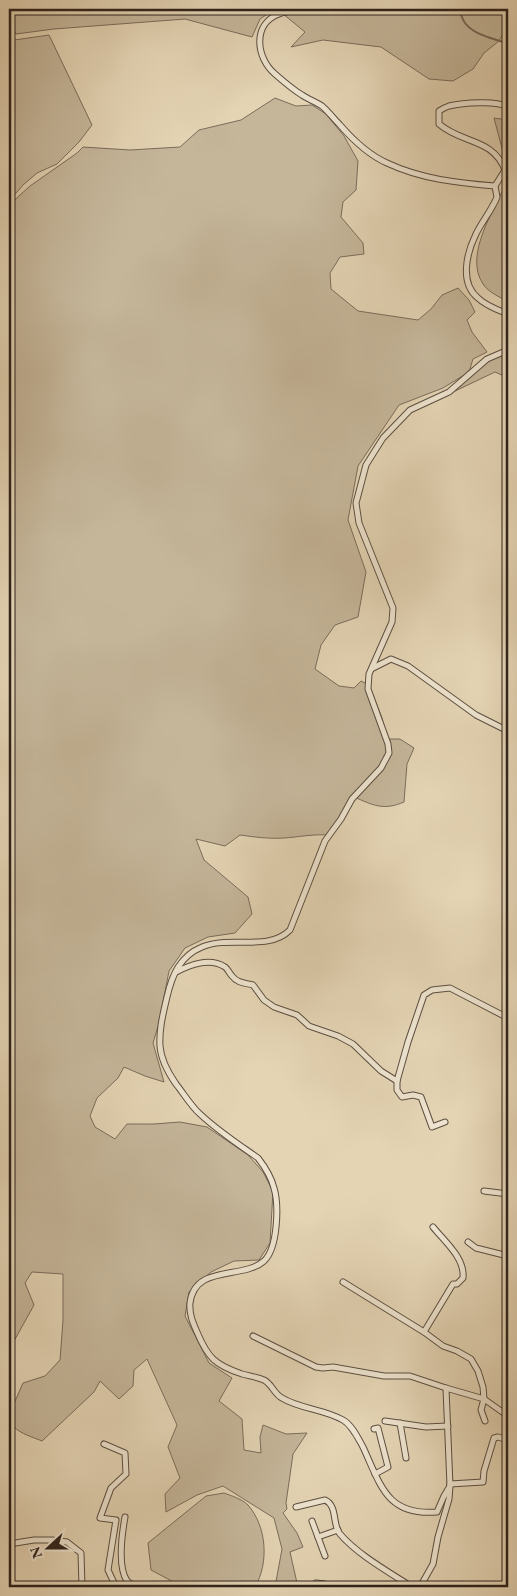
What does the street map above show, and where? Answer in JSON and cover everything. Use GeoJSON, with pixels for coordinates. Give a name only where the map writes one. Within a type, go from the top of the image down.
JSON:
{"type":"FeatureCollection","features":[{"type":"Feature","properties":{"kind":"street"},"geometry":{"type":"LineString","coordinates":[[336,9],[279,14],[268,22],[260,36],[259,46],[266,63],[273,73],[301,94],[322,106],[346,133],[370,154],[385,162],[427,177],[450,182],[495,186]]}},
{"type":"Feature","properties":{"kind":"street"},"geometry":{"type":"LineString","coordinates":[[508,107],[504,104],[480,103],[448,106],[439,111],[439,124],[449,132],[490,148],[502,161],[505,170],[495,186],[497,197],[469,250],[466,264],[469,287],[476,298],[488,306],[508,314]]}},
{"type":"Feature","properties":{"kind":"street"},"geometry":{"type":"LineString","coordinates":[[450,1485],[437,1512],[421,1514],[398,1506],[386,1493],[359,1440],[345,1422],[290,1402],[277,1395],[265,1380],[240,1374],[212,1360],[194,1325],[190,1312],[192,1294],[199,1284],[210,1278],[259,1264],[268,1256],[272,1247],[277,1203],[272,1182],[258,1158],[198,1113],[171,1076],[160,1048],[160,1030],[170,985],[182,960],[192,952],[210,944],[251,941],[268,942],[283,937],[290,930],[325,841],[341,820],[352,799],[380,768],[389,753],[388,744],[368,688],[372,668],[392,622],[393,608],[358,523],[356,503],[366,465],[383,438],[410,410],[449,392],[487,359],[508,350]]}},
{"type":"Feature","properties":{"kind":"street"},"geometry":{"type":"LineString","coordinates":[[372,668],[391,659],[408,666],[476,715],[508,731]]}},
{"type":"Feature","properties":{"kind":"street"},"geometry":{"type":"LineString","coordinates":[[175,973],[190,965],[208,962],[226,967],[232,977],[238,982],[252,985],[264,1000],[274,1007],[297,1015],[309,1026],[338,1036],[353,1044],[381,1071],[397,1081]]}},
{"type":"Feature","properties":{"kind":"street"},"geometry":{"type":"LineString","coordinates":[[445,1122],[432,1127],[421,1097],[413,1095],[402,1097],[397,1090],[397,1081],[408,1042],[424,995],[432,990],[450,988],[508,1018]]}},
{"type":"Feature","properties":{"kind":"street"},"geometry":{"type":"LineString","coordinates":[[484,1191],[508,1194]]}},
{"type":"Feature","properties":{"kind":"street"},"geometry":{"type":"LineString","coordinates":[[424,1332],[453,1284],[457,1284],[463,1278],[464,1269],[433,1227]]}},
{"type":"Feature","properties":{"kind":"street"},"geometry":{"type":"LineString","coordinates":[[468,1242],[476,1248],[508,1256]]}},
{"type":"Feature","properties":{"kind":"street"},"geometry":{"type":"LineString","coordinates":[[342,1282],[424,1332],[443,1346],[471,1359],[478,1371],[483,1387],[484,1399],[481,1410],[485,1422]]}},
{"type":"Feature","properties":{"kind":"street"},"geometry":{"type":"LineString","coordinates":[[253,1336],[316,1367],[333,1367],[384,1376],[410,1376],[484,1399],[508,1416]]}},
{"type":"Feature","properties":{"kind":"street"},"geometry":{"type":"LineString","coordinates":[[421,1587],[433,1564],[438,1537],[449,1499],[446,1388]]}},
{"type":"Feature","properties":{"kind":"street"},"geometry":{"type":"LineString","coordinates":[[385,1421],[426,1427],[448,1426]]}},
{"type":"Feature","properties":{"kind":"street"},"geometry":{"type":"LineString","coordinates":[[400,1423],[406,1458]]}},
{"type":"Feature","properties":{"kind":"street"},"geometry":{"type":"LineString","coordinates":[[374,1429],[378,1428],[388,1467],[375,1474]]}},
{"type":"Feature","properties":{"kind":"street"},"geometry":{"type":"LineString","coordinates":[[450,1485],[483,1482],[484,1471],[494,1438],[501,1437],[508,1440]]}},
{"type":"Feature","properties":{"kind":"street"},"geometry":{"type":"LineString","coordinates":[[104,1444],[125,1453],[126,1474],[112,1488],[100,1518],[116,1520],[108,1570],[116,1587]]}},
{"type":"Feature","properties":{"kind":"street"},"geometry":{"type":"LineString","coordinates":[[296,1507],[325,1500],[328,1501],[339,1533],[372,1561],[412,1587]]}},
{"type":"Feature","properties":{"kind":"street"},"geometry":{"type":"LineString","coordinates":[[125,1517],[120,1554],[126,1579],[138,1587]]}},
{"type":"Feature","properties":{"kind":"street"},"geometry":{"type":"LineString","coordinates":[[312,1521],[325,1556]]}},
{"type":"Feature","properties":{"kind":"street"},"geometry":{"type":"LineString","coordinates":[[318,1537],[338,1530]]}},
{"type":"Feature","properties":{"kind":"street"},"geometry":{"type":"LineString","coordinates":[[9,1544],[48,1540],[70,1544],[81,1552],[82,1587]]}},
{"type":"Feature","properties":{"kind":"street"},"geometry":{"type":"LineString","coordinates":[[9,1580],[11,1587]]}},
{"type":"Feature","properties":{"kind":"street"},"geometry":{"type":"LineString","coordinates":[[316,1583],[325,1584],[327,1587]]}},
{"type":"Feature","properties":{"kind":"shaded area"},"geometry":{"type":"Polygon","coordinates":[[[9,9],[275,9],[260,19],[252,37],[185,19],[54,29],[16,34],[9,19],[9,9]]]}},
{"type":"Feature","properties":{"kind":"shaded area"},"geometry":{"type":"Polygon","coordinates":[[[277,9],[507,9],[504,32],[499,41],[484,53],[473,69],[453,81],[429,79],[381,47],[323,40],[291,47],[305,32],[277,9]]]}},
{"type":"Feature","properties":{"kind":"shaded area"},"geometry":{"type":"Polygon","coordinates":[[[9,29],[14,40],[49,35],[92,125],[79,142],[57,164],[37,173],[9,201],[9,29]]]}},
{"type":"Feature","properties":{"kind":"shaded area"},"geometry":{"type":"Polygon","coordinates":[[[275,98],[296,106],[312,105],[326,114],[344,136],[358,161],[356,190],[343,202],[341,217],[363,243],[364,254],[340,257],[330,273],[331,289],[358,311],[418,320],[431,309],[442,295],[458,288],[469,300],[475,312],[467,320],[472,332],[487,352],[473,359],[469,372],[443,388],[399,405],[358,466],[348,520],[366,572],[358,617],[335,625],[321,645],[315,669],[339,686],[354,688],[361,681],[369,685],[382,718],[387,739],[400,739],[414,748],[407,764],[404,802],[397,805],[378,806],[354,797],[328,835],[262,838],[240,835],[225,846],[196,839],[204,860],[248,897],[252,914],[235,933],[208,937],[185,948],[169,971],[159,1023],[153,1043],[164,1082],[124,1067],[118,1078],[97,1098],[90,1116],[95,1127],[115,1139],[127,1124],[180,1122],[207,1127],[248,1155],[263,1172],[273,1191],[270,1243],[259,1260],[234,1261],[211,1272],[189,1292],[185,1316],[209,1363],[232,1378],[219,1401],[242,1419],[244,1450],[261,1453],[260,1437],[263,1425],[286,1434],[307,1433],[293,1454],[286,1503],[287,1509],[283,1513],[297,1533],[303,1547],[290,1552],[297,1583],[296,1587],[275,1587],[282,1549],[274,1518],[223,1486],[197,1495],[166,1512],[165,1494],[180,1478],[168,1447],[177,1425],[147,1359],[134,1370],[133,1386],[119,1399],[100,1381],[94,1392],[42,1441],[16,1429],[10,1421],[9,1415],[23,1383],[45,1376],[60,1360],[63,1320],[63,1274],[32,1272],[25,1283],[34,1305],[14,1341],[9,1345],[9,205],[30,186],[83,147],[130,150],[180,147],[199,130],[241,120],[275,98]]]}},
{"type":"Feature","properties":{"kind":"shaded area"},"geometry":{"type":"Polygon","coordinates":[[[494,118],[508,120],[508,171],[494,118]]]}},
{"type":"Feature","properties":{"kind":"shaded area"},"geometry":{"type":"Polygon","coordinates":[[[508,179],[508,302],[485,287],[478,272],[477,259],[484,231],[508,179]]]}},
{"type":"Feature","properties":{"kind":"shaded area"},"geometry":{"type":"Polygon","coordinates":[[[508,352],[508,405],[504,376],[495,372],[434,401],[487,362],[508,352]]]}},
{"type":"Feature","properties":{"kind":"shaded area"},"geometry":{"type":"Polygon","coordinates":[[[224,1493],[240,1499],[248,1505],[259,1524],[264,1545],[264,1556],[255,1587],[183,1587],[151,1570],[148,1543],[206,1496],[224,1493]]]}},
{"type":"Feature","properties":{"kind":"waterway"},"geometry":{"type":"LineString","coordinates":[[458,9],[465,23],[474,31],[508,44]]}}]}
